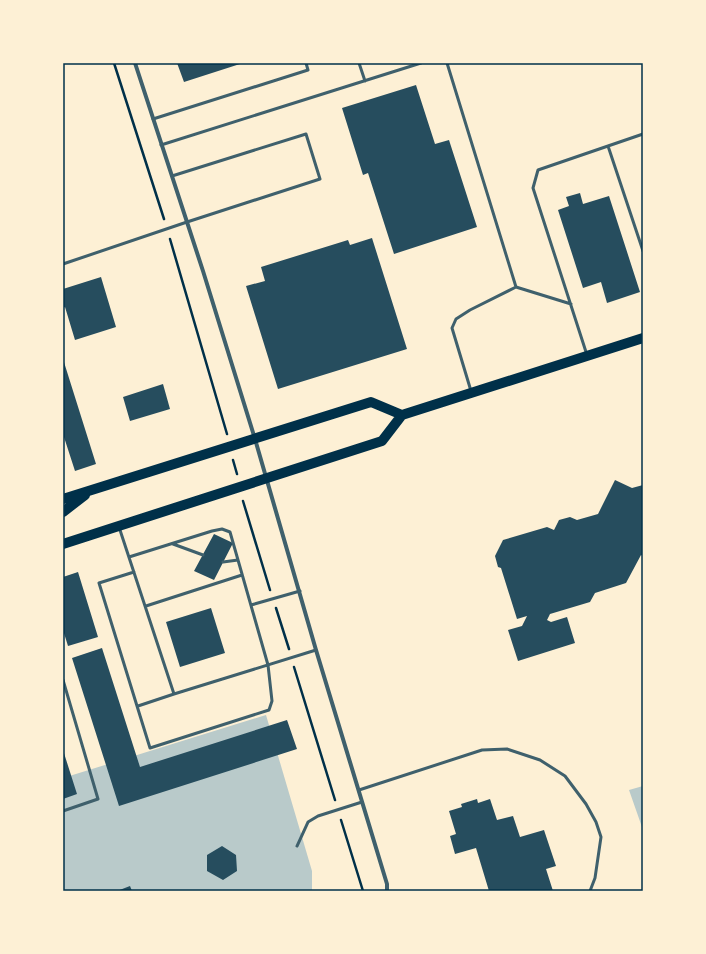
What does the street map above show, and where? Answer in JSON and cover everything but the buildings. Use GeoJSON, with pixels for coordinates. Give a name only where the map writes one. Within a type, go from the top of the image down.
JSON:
{"type":"FeatureCollection","features":[{"type":"Feature","properties":{"kind":"main road"},"geometry":{"type":"LineString","coordinates":[[63,544],[382,441],[402,415],[643,338]]}},
{"type":"Feature","properties":{"kind":"main road"},"geometry":{"type":"LineString","coordinates":[[63,499],[372,402],[402,415]]}},
{"type":"Feature","properties":{"kind":"main road"},"geometry":{"type":"LineString","coordinates":[[63,512],[91,490]]}},
{"type":"Feature","properties":{"kind":"street"},"geometry":{"type":"LineString","coordinates":[[135,63],[187,222],[267,478],[316,650],[388,891]]}},
{"type":"Feature","properties":{"kind":"lane"},"geometry":{"type":"LineString","coordinates":[[153,119],[308,70],[306,63]]}},
{"type":"Feature","properties":{"kind":"lane"},"geometry":{"type":"LineString","coordinates":[[359,63],[365,81]]}},
{"type":"Feature","properties":{"kind":"lane"},"geometry":{"type":"LineString","coordinates":[[161,144],[421,63]]}},
{"type":"Feature","properties":{"kind":"lane"},"geometry":{"type":"LineString","coordinates":[[447,63],[516,287]]}},
{"type":"Feature","properties":{"kind":"lane"},"geometry":{"type":"LineString","coordinates":[[63,264],[320,179],[306,134],[172,176]]}},
{"type":"Feature","properties":{"kind":"lane"},"geometry":{"type":"LineString","coordinates":[[587,356],[533,188],[538,170],[643,134]]}},
{"type":"Feature","properties":{"kind":"lane"},"geometry":{"type":"LineString","coordinates":[[608,146],[643,251]]}},
{"type":"Feature","properties":{"kind":"lane"},"geometry":{"type":"LineString","coordinates":[[471,393],[452,328],[456,319],[470,310],[516,287],[571,304]]}},
{"type":"Feature","properties":{"kind":"lane"},"geometry":{"type":"LineString","coordinates":[[119,526],[174,694]]}},
{"type":"Feature","properties":{"kind":"lane"},"geometry":{"type":"LineString","coordinates":[[129,557],[212,531],[222,529],[230,532],[268,665],[272,701],[269,710],[150,748],[99,583],[134,572]]}},
{"type":"Feature","properties":{"kind":"lane"},"geometry":{"type":"LineString","coordinates":[[173,544],[203,555]]}},
{"type":"Feature","properties":{"kind":"lane"},"geometry":{"type":"LineString","coordinates":[[223,562],[238,560]]}},
{"type":"Feature","properties":{"kind":"lane"},"geometry":{"type":"LineString","coordinates":[[146,606],[242,575]]}},
{"type":"Feature","properties":{"kind":"lane"},"geometry":{"type":"LineString","coordinates":[[251,605],[300,592]]}},
{"type":"Feature","properties":{"kind":"lane"},"geometry":{"type":"LineString","coordinates":[[138,706],[316,650]]}},
{"type":"Feature","properties":{"kind":"lane"},"geometry":{"type":"LineString","coordinates":[[63,680],[98,800],[63,811]]}},
{"type":"Feature","properties":{"kind":"lane"},"geometry":{"type":"LineString","coordinates":[[358,790],[482,750],[507,750],[540,760],[565,776],[586,804],[596,822],[601,837],[595,878],[590,891]]}},
{"type":"Feature","properties":{"kind":"lane"},"geometry":{"type":"LineString","coordinates":[[297,846],[308,822],[318,816],[362,802]]}},
{"type":"Feature","properties":{"kind":"path"},"geometry":{"type":"LineString","coordinates":[[224,418],[245,511],[363,891]]}},
{"type":"Feature","properties":{"kind":"shaded area"},"geometry":{"type":"Polygon","coordinates":[[[266,715],[312,871],[312,891],[63,891],[63,778],[266,715]]]}},
{"type":"Feature","properties":{"kind":"shaded area"},"geometry":{"type":"Polygon","coordinates":[[[643,786],[643,830],[629,790],[643,786]]]}}]}
